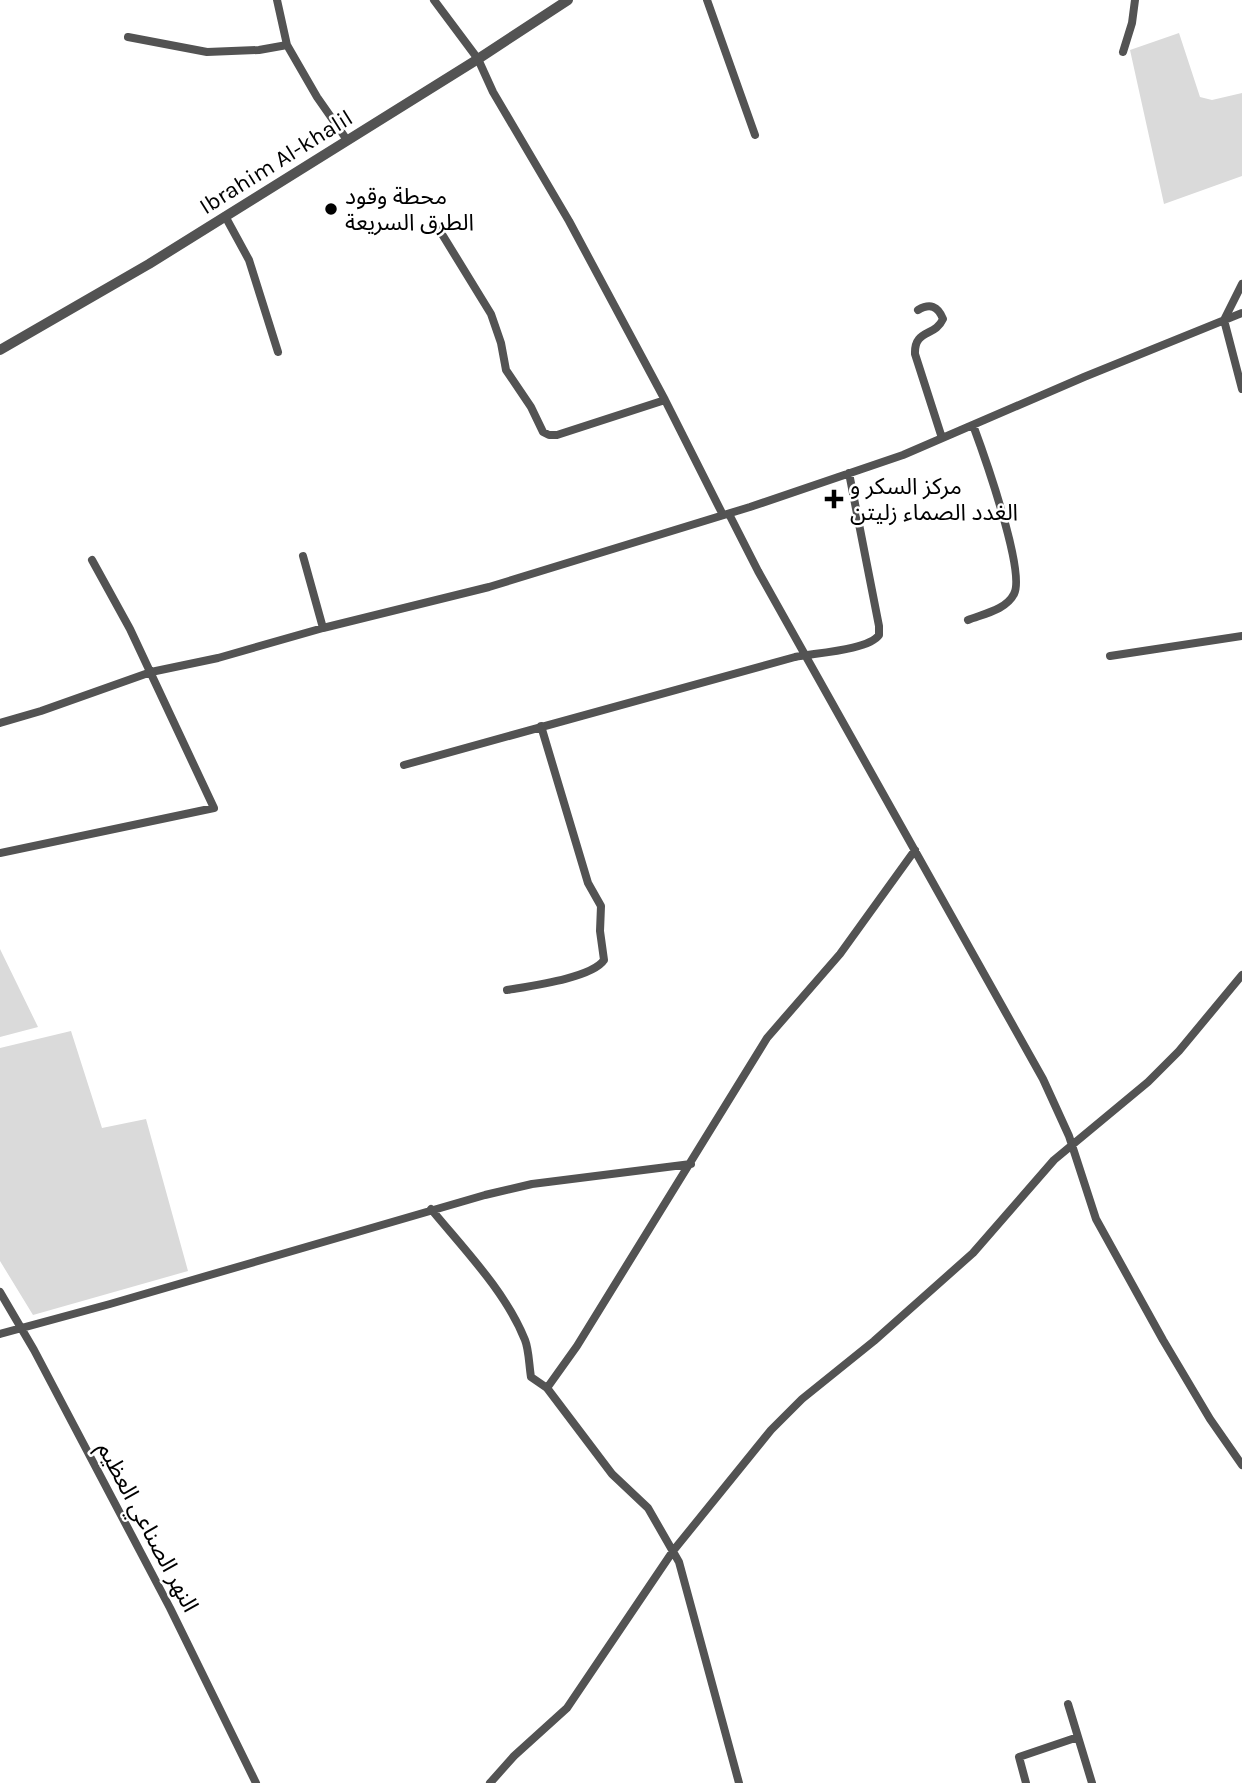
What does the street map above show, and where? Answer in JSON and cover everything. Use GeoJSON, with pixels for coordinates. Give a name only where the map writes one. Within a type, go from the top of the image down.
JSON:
{"type":"FeatureCollection","features":[{"type":"Feature","properties":{"kind":"street"},"geometry":{"type":"LineString","coordinates":[[277,0],[287,45],[317,97],[347,140]]}},
{"type":"Feature","properties":{"kind":"street"},"geometry":{"type":"LineString","coordinates":[[434,0],[478,59],[493,92],[569,221],[726,515],[1042,1079],[1072,1144],[1096,1219],[1210,1419],[1242,1465]]}},
{"type":"Feature","properties":{"kind":"street","name":"Ibrahim Al-khalil"},"geometry":{"type":"LineString","coordinates":[[0,350],[149,264],[568,0]]}},
{"type":"Feature","properties":{"kind":"street"},"geometry":{"type":"LineString","coordinates":[[707,0],[755,135]]}},
{"type":"Feature","properties":{"kind":"street"},"geometry":{"type":"LineString","coordinates":[[1123,52],[1132,23],[1135,0]]}},
{"type":"Feature","properties":{"kind":"street"},"geometry":{"type":"LineString","coordinates":[[128,37],[207,52],[260,50],[287,45]]}},
{"type":"Feature","properties":{"kind":"street"},"geometry":{"type":"LineString","coordinates":[[225,216],[249,260],[278,352]]}},
{"type":"Feature","properties":{"kind":"street"},"geometry":{"type":"LineString","coordinates":[[437,226],[491,314],[501,343],[506,370],[531,407],[543,432],[557,435],[665,400]]}},
{"type":"Feature","properties":{"kind":"street"},"geometry":{"type":"LineString","coordinates":[[1242,284],[1224,320],[1242,389]]}},
{"type":"Feature","properties":{"kind":"street"},"geometry":{"type":"LineString","coordinates":[[918,310],[927,304],[941,314],[943,319],[935,330],[917,340],[915,346],[915,354],[942,438]]}},
{"type":"Feature","properties":{"kind":"street"},"geometry":{"type":"LineString","coordinates":[[0,723],[150,672],[218,658],[323,628],[489,587],[726,515],[903,455],[1242,313]]}},
{"type":"Feature","properties":{"kind":"street"},"geometry":{"type":"LineString","coordinates":[[968,620],[1009,602],[1017,586],[998,497],[973,425]]}},
{"type":"Feature","properties":{"kind":"street"},"geometry":{"type":"LineString","coordinates":[[404,765],[805,655],[876,640],[879,635],[849,473]]}},
{"type":"Feature","properties":{"kind":"street"},"geometry":{"type":"LineString","coordinates":[[303,556],[323,628]]}},
{"type":"Feature","properties":{"kind":"street"},"geometry":{"type":"LineString","coordinates":[[0,853],[214,808],[130,629],[92,560]]}},
{"type":"Feature","properties":{"kind":"street"},"geometry":{"type":"LineString","coordinates":[[1110,656],[1242,636]]}},
{"type":"Feature","properties":{"kind":"street"},"geometry":{"type":"LineString","coordinates":[[508,990],[578,975],[598,967],[604,960],[600,931],[601,906],[589,883],[541,726]]}},
{"type":"Feature","properties":{"kind":"street"},"geometry":{"type":"LineString","coordinates":[[547,1388],[577,1346],[767,1038],[840,954],[915,850]]}},
{"type":"Feature","properties":{"kind":"street"},"geometry":{"type":"LineString","coordinates":[[490,1783],[514,1756],[567,1708],[673,1551],[787,1413],[959,1267],[986,1240],[1054,1160],[1148,1082],[1179,1051],[1242,975]]}},
{"type":"Feature","properties":{"kind":"street"},"geometry":{"type":"LineString","coordinates":[[0,1334],[431,1209],[532,1184],[691,1164]]}},
{"type":"Feature","properties":{"kind":"street"},"geometry":{"type":"LineString","coordinates":[[431,1209],[485,1273],[508,1308],[527,1342],[531,1377],[547,1388],[612,1474],[648,1508],[673,1551],[686,1583],[739,1783]]}},
{"type":"Feature","properties":{"kind":"street","name":"النهر الصناعي العظيم"},"geometry":{"type":"LineString","coordinates":[[0,1292],[170,1608],[256,1783]]}},
{"type":"Feature","properties":{"kind":"street"},"geometry":{"type":"LineString","coordinates":[[1068,1703],[1092,1783]]}},
{"type":"Feature","properties":{"kind":"street"},"geometry":{"type":"LineString","coordinates":[[1026,1783],[1019,1757],[1077,1737]]}},
{"type":"Feature","properties":{"kind":"shaded area"},"geometry":{"type":"Polygon","coordinates":[[[1179,33],[1200,97],[1212,100],[1242,93],[1242,176],[1164,204],[1130,50],[1179,33]]]}},
{"type":"Feature","properties":{"kind":"shaded area"},"geometry":{"type":"Polygon","coordinates":[[[0,949],[38,1027],[0,1037],[0,949]]]}},
{"type":"Feature","properties":{"kind":"shaded area"},"geometry":{"type":"Polygon","coordinates":[[[71,1031],[102,1128],[146,1119],[188,1271],[33,1315],[0,1261],[0,1048],[71,1031]]]}},
{"type":"Feature","properties":{"kind":"place","name":"محطة وقود الطرق السريعة"},"geometry":{"type":"Point","coordinates":[331,209]}},
{"type":"Feature","properties":{"kind":"place","name":"مركز السكر و الغدد الصماء زليتن"},"geometry":{"type":"Point","coordinates":[834,499]}}]}
